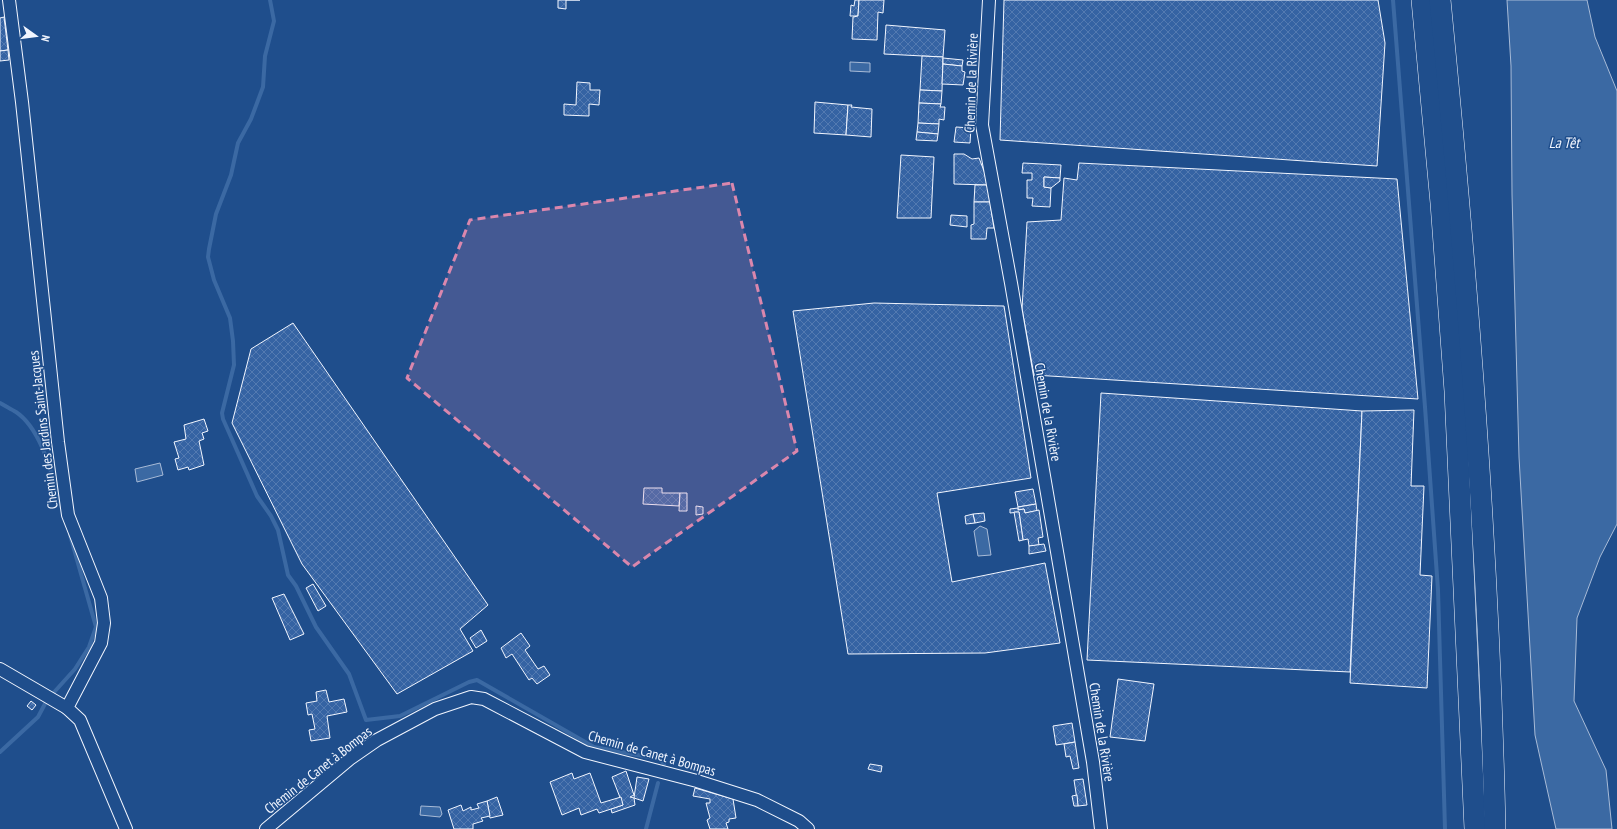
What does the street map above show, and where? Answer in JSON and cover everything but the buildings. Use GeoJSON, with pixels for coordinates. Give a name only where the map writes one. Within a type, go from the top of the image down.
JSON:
{"type":"FeatureCollection","features":[{"type":"Feature","properties":{"kind":"highway"},"geometry":{"type":"LineString","coordinates":[[1422,0],[1441,203],[1455,391],[1475,829]]}},
{"type":"Feature","properties":{"kind":"highway"},"geometry":{"type":"LineString","coordinates":[[1440,0],[1460,200],[1475,404],[1488,652],[1495,829]]}},
{"type":"Feature","properties":{"kind":"street","name":"Chemin des Jardins Saint-Jacques"},"geometry":{"type":"LineString","coordinates":[[9,0],[22,102],[58,442],[68,515],[101,598],[104,623],[101,643],[67,708]]}},
{"type":"Feature","properties":{"kind":"street","name":"Chemin de la Rivière"},"geometry":{"type":"LineString","coordinates":[[989,0],[982,125],[1011,283],[1091,754],[1101,829]]}},
{"type":"Feature","properties":{"kind":"street"},"geometry":{"type":"LineString","coordinates":[[0,669],[67,708],[80,720],[126,829]]}},
{"type":"Feature","properties":{"kind":"street","name":"Chemin de Canet à Bompas"},"geometry":{"type":"LineString","coordinates":[[266,829],[351,758],[377,740],[435,709],[471,697],[484,699],[585,752],[697,781],[757,800],[799,821],[808,829]]}},
{"type":"Feature","properties":{"kind":"highlighted area"},"geometry":{"type":"Polygon","coordinates":[[[732,183],[797,451],[632,567],[407,378],[470,220],[732,183]]]}},
{"type":"Feature","properties":{"kind":"water","name":"La Têt"},"geometry":{"type":"Polygon","coordinates":[[[1507,0],[1587,0],[1595,37],[1617,91],[1617,524],[1600,557],[1577,618],[1574,701],[1606,770],[1612,829],[1556,829],[1535,735],[1519,457],[1512,194],[1511,66],[1507,0]]]}},
{"type":"Feature","properties":{"kind":"water"},"geometry":{"type":"Polygon","coordinates":[[[850,62],[870,63],[870,72],[850,71],[850,62]]]}},
{"type":"Feature","properties":{"kind":"water"},"geometry":{"type":"Polygon","coordinates":[[[160,463],[163,475],[137,482],[135,469],[160,463]]]}},
{"type":"Feature","properties":{"kind":"water"},"geometry":{"type":"Polygon","coordinates":[[[980,526],[987,529],[991,555],[978,556],[974,531],[980,526]]]}},
{"type":"Feature","properties":{"kind":"water"},"geometry":{"type":"Polygon","coordinates":[[[421,806],[440,807],[442,814],[440,817],[420,815],[421,806]]]}},
{"type":"Feature","properties":{"kind":"waterway"},"geometry":{"type":"LineString","coordinates":[[270,0],[274,21],[265,56],[263,87],[251,119],[238,143],[231,175],[216,214],[208,257],[214,280],[230,318],[233,341],[234,365],[222,413],[223,419],[257,496],[271,516],[278,530],[288,575],[296,586],[316,627],[349,674],[366,720],[400,716],[469,682],[477,680],[594,747],[660,759],[664,764]]}},
{"type":"Feature","properties":{"kind":"waterway"},"geometry":{"type":"LineString","coordinates":[[1393,0],[1438,590],[1445,829]]}},
{"type":"Feature","properties":{"kind":"waterway"},"geometry":{"type":"LineString","coordinates":[[0,403],[16,412],[25,420],[33,431],[46,456],[62,509]]}},
{"type":"Feature","properties":{"kind":"waterway"},"geometry":{"type":"LineString","coordinates":[[0,752],[38,717],[47,700],[75,669],[89,647],[96,627],[70,535]]}},
{"type":"Feature","properties":{"kind":"waterway"},"geometry":{"type":"LineString","coordinates":[[646,829],[658,783]]}}]}
